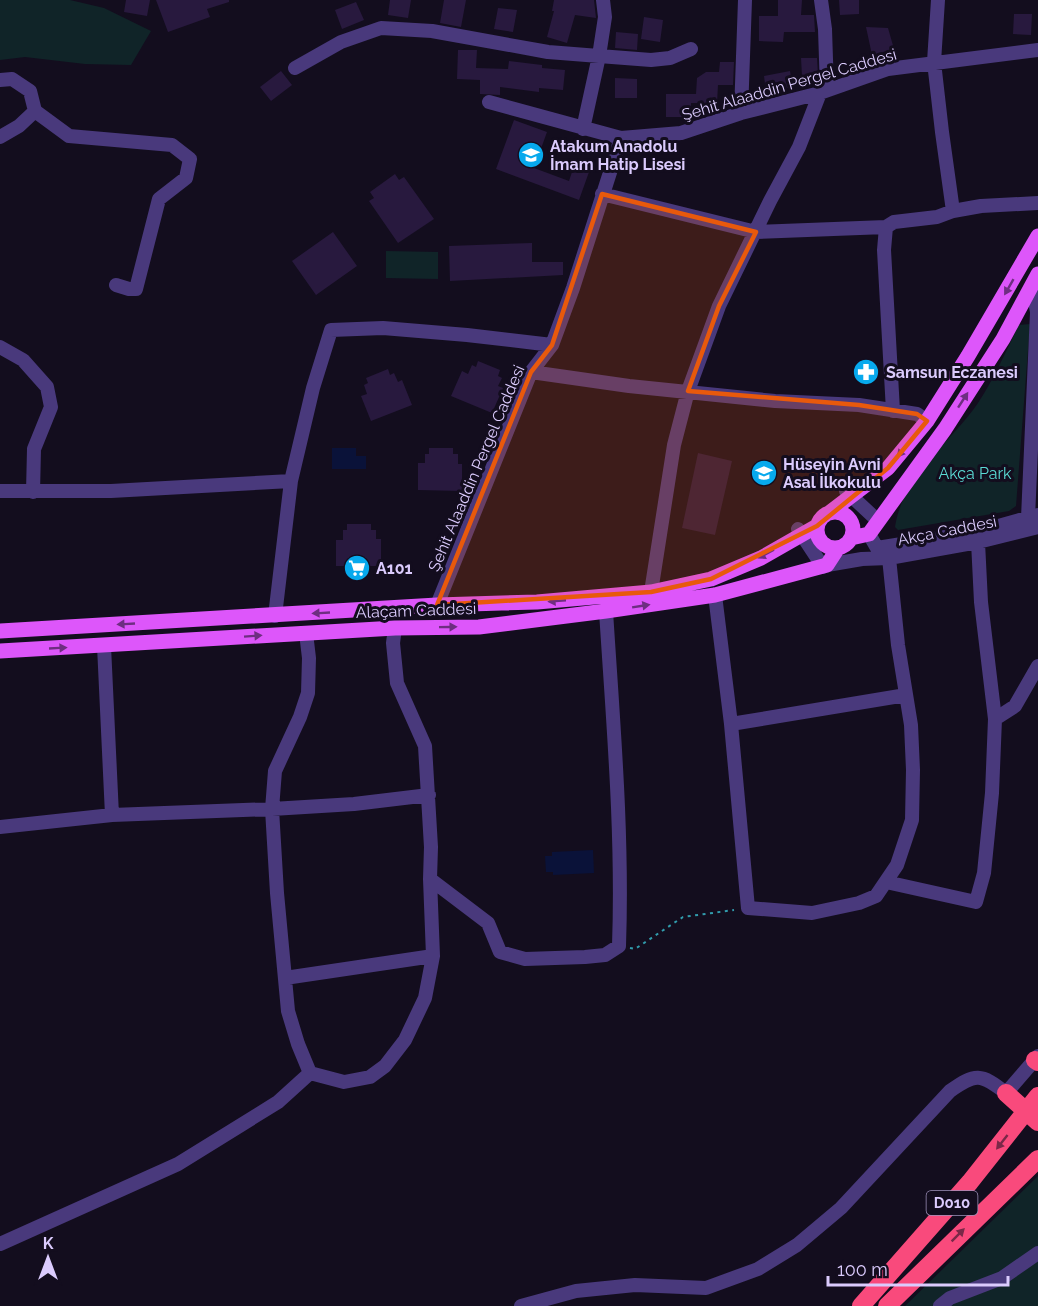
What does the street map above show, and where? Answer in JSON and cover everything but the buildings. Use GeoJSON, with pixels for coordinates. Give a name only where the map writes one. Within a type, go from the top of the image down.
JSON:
{"type":"FeatureCollection","features":[{"type":"Feature","properties":{"kind":"highway"},"geometry":{"type":"LineString","coordinates":[[1006,1093],[1032,1117]]}},
{"type":"Feature","properties":{"kind":"highway","name":"D010"},"geometry":{"type":"LineString","coordinates":[[861,1306],[970,1182],[1032,1117],[1038,1096]]}},
{"type":"Feature","properties":{"kind":"highway","name":"D010"},"geometry":{"type":"LineString","coordinates":[[887,1306],[1038,1159]]}},
{"type":"Feature","properties":{"kind":"main road"},"geometry":{"type":"LineString","coordinates":[[838,548],[821,543],[816,532],[817,526],[824,516],[849,494],[888,468],[927,421],[968,357],[1038,236]]}},
{"type":"Feature","properties":{"kind":"main road"},"geometry":{"type":"LineString","coordinates":[[825,566],[838,548],[851,538],[873,527],[951,419],[1003,339],[1035,279]]}},
{"type":"Feature","properties":{"kind":"main road"},"geometry":{"type":"LineString","coordinates":[[829,513],[835,512],[846,516],[852,526],[851,538]]}},
{"type":"Feature","properties":{"kind":"main road","name":"Alaçam Caddesi"},"geometry":{"type":"LineString","coordinates":[[0,631],[437,605],[537,602],[651,592],[711,579],[761,558],[800,532],[817,526]]}},
{"type":"Feature","properties":{"kind":"main road","name":"Alaçam Caddesi"},"geometry":{"type":"LineString","coordinates":[[0,651],[395,628],[479,627],[715,595],[825,566]]}},
{"type":"Feature","properties":{"kind":"street"},"geometry":{"type":"LineString","coordinates":[[583,129],[599,56],[605,17],[603,0]]}},
{"type":"Feature","properties":{"kind":"street"},"geometry":{"type":"LineString","coordinates":[[741,113],[745,0]]}},
{"type":"Feature","properties":{"kind":"street"},"geometry":{"type":"LineString","coordinates":[[651,592],[674,444],[688,391],[719,306],[799,147],[823,92],[825,29],[821,0]]}},
{"type":"Feature","properties":{"kind":"street"},"geometry":{"type":"LineString","coordinates":[[938,0],[934,62],[953,211]]}},
{"type":"Feature","properties":{"kind":"street"},"geometry":{"type":"LineString","coordinates":[[295,68],[341,42],[381,28],[432,31],[548,52],[651,60],[670,58],[692,49]]}},
{"type":"Feature","properties":{"kind":"street","name":"Şehit Alaaddin Pergel Caddesi"},"geometry":{"type":"LineString","coordinates":[[437,605],[531,372],[552,345],[573,288],[621,138],[681,133],[741,113],[823,92],[888,69],[1038,50]]}},
{"type":"Feature","properties":{"kind":"street"},"geometry":{"type":"LineString","coordinates":[[0,80],[12,79],[30,91],[35,111],[69,136],[172,145],[190,159],[186,178],[159,199],[136,289],[116,285]]}},
{"type":"Feature","properties":{"kind":"street"},"geometry":{"type":"LineString","coordinates":[[489,102],[621,138]]}},
{"type":"Feature","properties":{"kind":"street"},"geometry":{"type":"LineString","coordinates":[[0,137],[20,126],[35,111]]}},
{"type":"Feature","properties":{"kind":"street"},"geometry":{"type":"LineString","coordinates":[[602,194],[756,232],[886,227],[894,222],[937,217],[953,211],[981,206],[1038,203]]}},
{"type":"Feature","properties":{"kind":"street"},"geometry":{"type":"LineString","coordinates":[[886,227],[884,243],[893,411]]}},
{"type":"Feature","properties":{"kind":"street"},"geometry":{"type":"LineString","coordinates":[[1035,279],[1037,312],[1035,520]]}},
{"type":"Feature","properties":{"kind":"street"},"geometry":{"type":"LineString","coordinates":[[275,616],[291,481],[313,388],[331,330],[383,328],[552,345]]}},
{"type":"Feature","properties":{"kind":"street"},"geometry":{"type":"LineString","coordinates":[[0,347],[23,360],[47,387],[51,407],[34,448],[33,492]]}},
{"type":"Feature","properties":{"kind":"street"},"geometry":{"type":"LineString","coordinates":[[531,372],[628,386],[775,401],[860,405],[917,414],[927,421]]}},
{"type":"Feature","properties":{"kind":"street"},"geometry":{"type":"LineString","coordinates":[[0,491],[111,491],[291,481]]}},
{"type":"Feature","properties":{"kind":"street"},"geometry":{"type":"LineString","coordinates":[[849,494],[873,527],[878,548],[908,548]]}},
{"type":"Feature","properties":{"kind":"street","name":"Akça Caddesi"},"geometry":{"type":"LineString","coordinates":[[825,566],[862,559],[889,558],[908,548],[977,537],[1035,520]]}},
{"type":"Feature","properties":{"kind":"street"},"geometry":{"type":"LineString","coordinates":[[800,532],[825,566]]}},
{"type":"Feature","properties":{"kind":"street"},"geometry":{"type":"LineString","coordinates":[[886,882],[976,902],[984,873],[992,793],[995,719],[981,602],[977,537]]}},
{"type":"Feature","properties":{"kind":"street"},"geometry":{"type":"LineString","coordinates":[[715,595],[731,724],[748,908],[812,913],[859,903],[876,896],[897,865],[912,820],[911,725],[898,645],[889,558]]}},
{"type":"Feature","properties":{"kind":"street"},"geometry":{"type":"LineString","coordinates":[[430,879],[488,923],[500,952],[525,959],[585,957],[605,955],[619,946],[620,903],[615,752],[606,611]]}},
{"type":"Feature","properties":{"kind":"street"},"geometry":{"type":"LineString","coordinates":[[310,1073],[344,1082],[354,1082],[370,1077],[385,1066],[405,1040],[426,998],[433,956],[431,847],[425,746],[397,683],[393,644],[395,628]]}},
{"type":"Feature","properties":{"kind":"street"},"geometry":{"type":"LineString","coordinates":[[306,633],[309,658],[308,693],[300,717],[275,771],[272,809],[276,883],[288,1011],[310,1073]]}},
{"type":"Feature","properties":{"kind":"street"},"geometry":{"type":"LineString","coordinates":[[104,646],[112,815]]}},
{"type":"Feature","properties":{"kind":"street"},"geometry":{"type":"LineString","coordinates":[[995,719],[1015,706],[1038,666]]}},
{"type":"Feature","properties":{"kind":"street"},"geometry":{"type":"LineString","coordinates":[[731,724],[906,695]]}},
{"type":"Feature","properties":{"kind":"street"},"geometry":{"type":"LineString","coordinates":[[0,827],[112,815],[354,804],[429,795]]}},
{"type":"Feature","properties":{"kind":"street"},"geometry":{"type":"LineString","coordinates":[[285,978],[433,956]]}},
{"type":"Feature","properties":{"kind":"street"},"geometry":{"type":"LineString","coordinates":[[521,1306],[576,1291],[635,1285],[706,1288],[758,1269],[797,1245],[842,1208],[950,1091],[968,1078],[980,1077],[1006,1093],[1037,1059]]}},
{"type":"Feature","properties":{"kind":"street"},"geometry":{"type":"LineString","coordinates":[[0,1244],[178,1164],[278,1102],[310,1073]]}},
{"type":"Feature","properties":{"kind":"street"},"geometry":{"type":"LineString","coordinates":[[940,1306],[950,1298],[1002,1278],[1038,1253]]}},
{"type":"Feature","properties":{"kind":"path"},"geometry":{"type":"LineString","coordinates":[[619,946],[635,949],[683,917],[748,908]]}},
{"type":"Feature","properties":{"kind":"highlighted area"},"geometry":{"type":"Polygon","coordinates":[[[602,194],[756,232],[719,306],[688,391],[859,405],[917,414],[927,421],[888,468],[817,526],[711,579],[651,592],[437,605],[531,372],[552,345],[602,194]]]}},
{"type":"Feature","properties":{"kind":"green space"},"geometry":{"type":"Polygon","coordinates":[[[0,0],[70,0],[104,8],[151,31],[131,65],[85,64],[25,57],[0,60],[0,0]]]}},
{"type":"Feature","properties":{"kind":"green space"},"geometry":{"type":"Polygon","coordinates":[[[386,251],[438,252],[438,279],[386,278],[386,251]]]}},
{"type":"Feature","properties":{"kind":"green space","name":"Akça Park"},"geometry":{"type":"Polygon","coordinates":[[[1030,324],[1016,506],[1009,511],[898,530],[895,527],[900,508],[917,475],[978,403],[995,375],[1019,325],[1030,324]]]}},
{"type":"Feature","properties":{"kind":"green space"},"geometry":{"type":"Polygon","coordinates":[[[1038,1176],[1038,1306],[905,1306],[1038,1176]]]}},
{"type":"Feature","properties":{"kind":"shaded area"},"geometry":{"type":"Polygon","coordinates":[[[332,448],[356,448],[356,456],[366,456],[366,469],[332,469],[332,448]]]}},
{"type":"Feature","properties":{"kind":"shaded area"},"geometry":{"type":"Polygon","coordinates":[[[593,850],[594,873],[553,875],[553,872],[546,872],[545,856],[552,856],[552,852],[593,850]]]}},
{"type":"Feature","properties":{"kind":"place","name":"Atakum Anadolu İmam Hatip Lisesi"},"geometry":{"type":"Point","coordinates":[531,155]}},
{"type":"Feature","properties":{"kind":"place","name":"Samsun Eczanesi"},"geometry":{"type":"Point","coordinates":[866,372]}},
{"type":"Feature","properties":{"kind":"place","name":"Hüseyin Avni Asal İlkokulu"},"geometry":{"type":"Point","coordinates":[764,473]}},
{"type":"Feature","properties":{"kind":"place","name":"A101"},"geometry":{"type":"Point","coordinates":[357,568]}}]}
